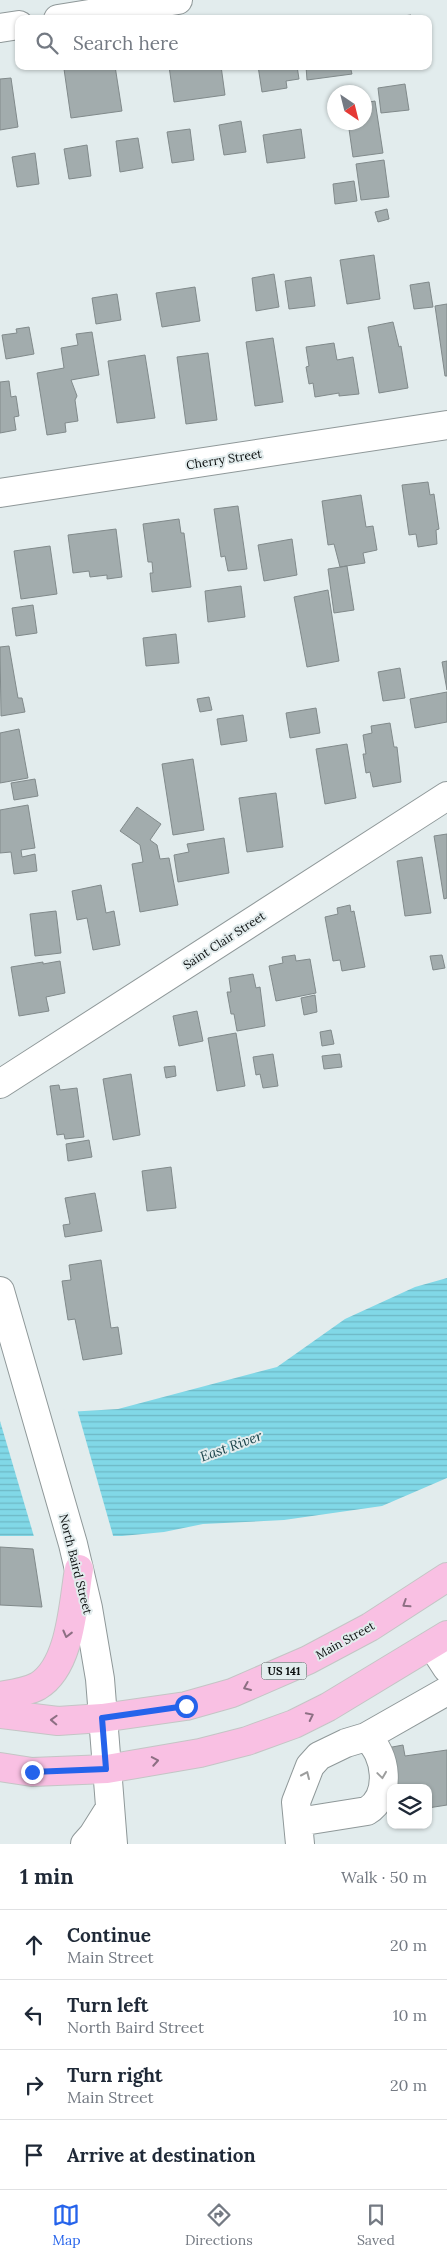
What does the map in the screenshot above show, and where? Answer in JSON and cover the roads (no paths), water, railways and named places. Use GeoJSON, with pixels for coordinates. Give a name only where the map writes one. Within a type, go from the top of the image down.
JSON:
{"type":"FeatureCollection","features":[{"type":"Feature","properties":{"kind":"main road"},"geometry":{"type":"LineString","coordinates":[[0,1696],[37,1687],[59,1666],[68,1631],[76,1556]]}},
{"type":"Feature","properties":{"kind":"main road","name":"Main Street"},"geometry":{"type":"LineString","coordinates":[[0,1714],[58,1721],[102,1718],[186,1706],[232,1693],[308,1660],[339,1644],[370,1627],[447,1577]]}},
{"type":"Feature","properties":{"kind":"main road"},"geometry":{"type":"LineString","coordinates":[[0,1767],[32,1772],[106,1769],[200,1753],[247,1740],[294,1724],[345,1698],[439,1640]]}},
{"type":"Feature","properties":{"kind":"street"},"geometry":{"type":"LineString","coordinates":[[83,15],[178,0]]}},
{"type":"Feature","properties":{"kind":"street"},"geometry":{"type":"LineString","coordinates":[[0,28],[15,26]]}},
{"type":"Feature","properties":{"kind":"street","name":"Cherry Street"},"geometry":{"type":"LineString","coordinates":[[0,493],[447,425]]}},
{"type":"Feature","properties":{"kind":"street","name":"Saint Clair Street"},"geometry":{"type":"LineString","coordinates":[[0,1084],[447,796]]}},
{"type":"Feature","properties":{"kind":"street","name":"North Baird Street"},"geometry":{"type":"LineString","coordinates":[[0,1291],[76,1556],[88,1608],[97,1662],[113,1844]]}},
{"type":"Feature","properties":{"kind":"street"},"geometry":{"type":"LineString","coordinates":[[439,1640],[447,1668]]}},
{"type":"Feature","properties":{"kind":"street"},"geometry":{"type":"LineString","coordinates":[[366,1737],[379,1751],[384,1787],[376,1806],[367,1811],[299,1833],[296,1802],[310,1766],[319,1756],[366,1737],[447,1691]]}},
{"type":"Feature","properties":{"kind":"street"},"geometry":{"type":"LineString","coordinates":[[85,1844],[110,1808]]}},
{"type":"Feature","properties":{"kind":"water","name":"East River"},"geometry":{"type":"Polygon","coordinates":[[[447,1278],[447,1478],[382,1506],[284,1520],[203,1524],[164,1532],[122,1536],[0,1536],[0,1416],[118,1409],[277,1367],[345,1319],[415,1287],[447,1278]]]}}]}
